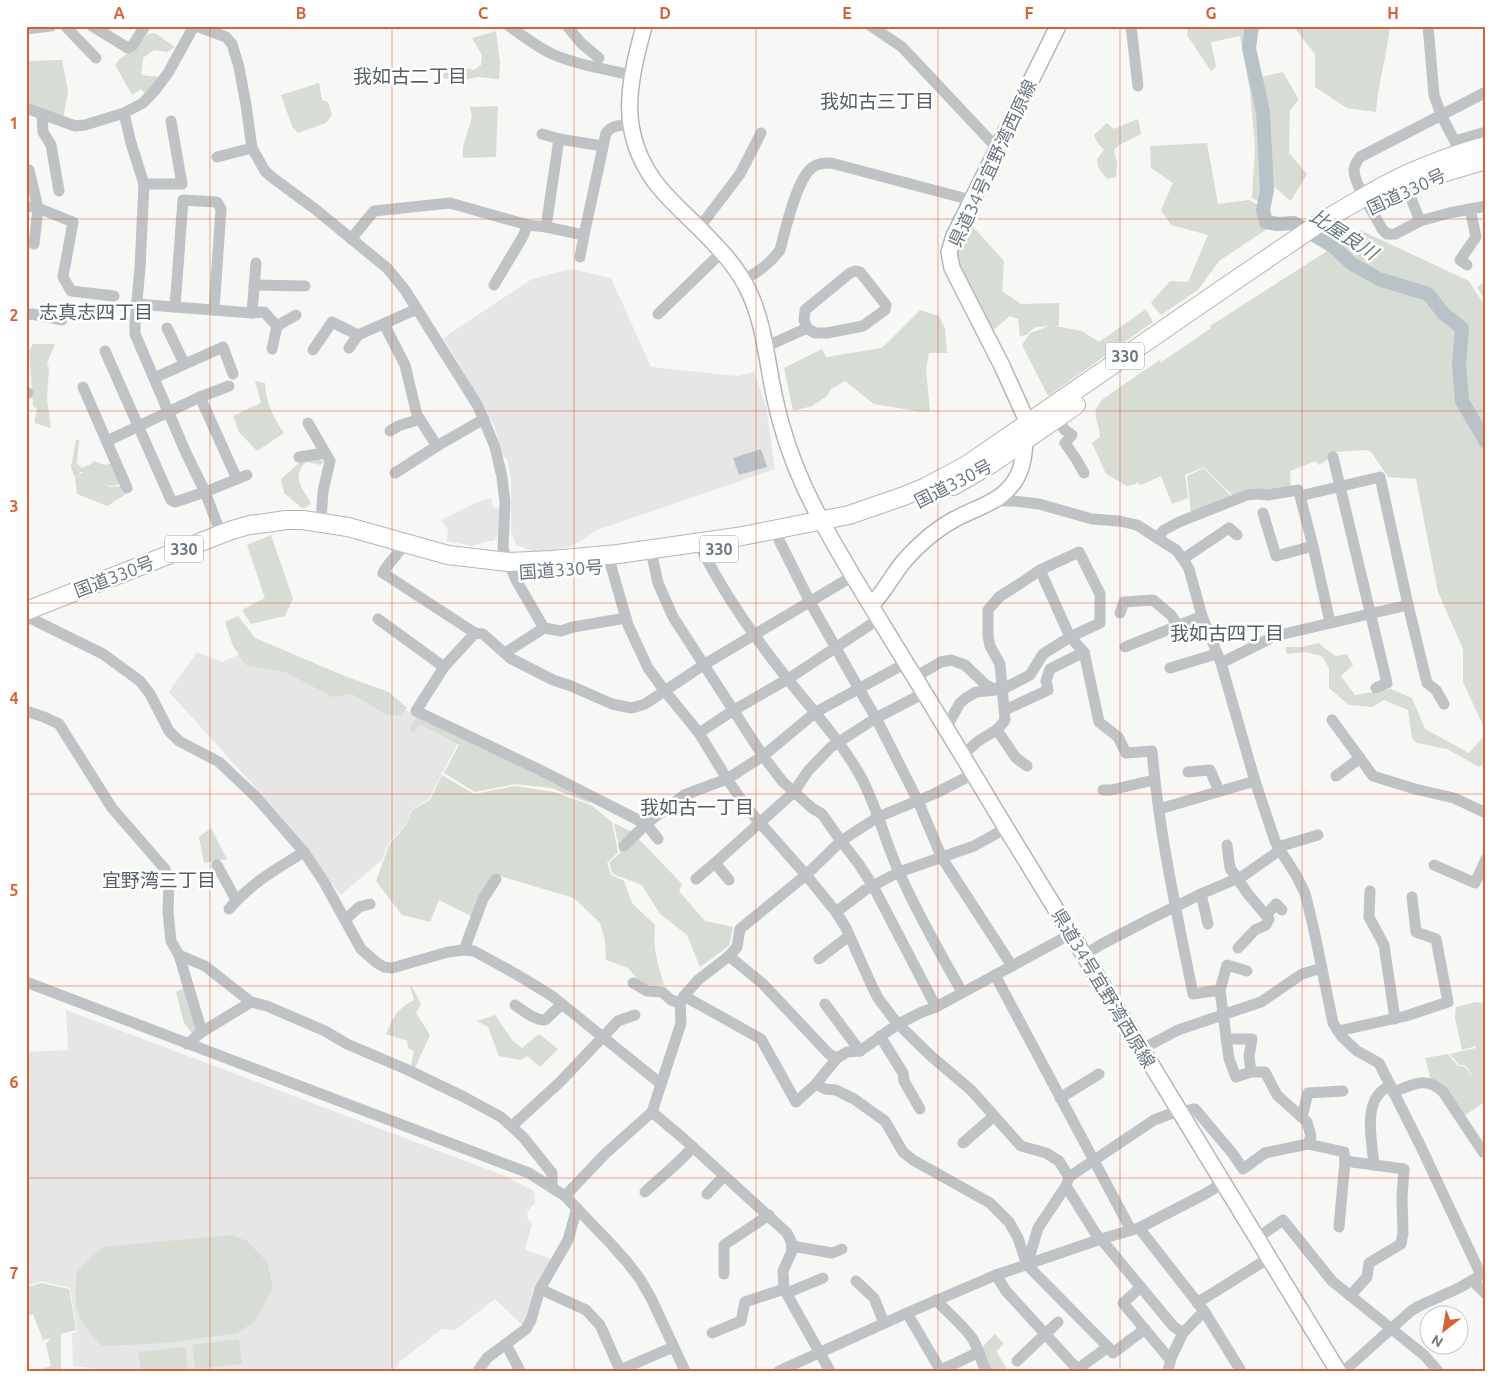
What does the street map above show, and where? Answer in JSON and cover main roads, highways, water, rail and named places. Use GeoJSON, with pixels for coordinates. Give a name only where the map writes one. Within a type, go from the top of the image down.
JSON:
{"type":"FeatureCollection","features":[{"type":"Feature","properties":{"kind":"highway","name":"国道330号"},"geometry":{"type":"LineString","coordinates":[[1026,433],[1231,290],[1328,232],[1403,176],[1458,147],[1486,146]]}},
{"type":"Feature","properties":{"kind":"highway","name":"国道330号"},"geometry":{"type":"LineString","coordinates":[[1371,200],[1434,176],[1486,160]]}},
{"type":"Feature","properties":{"kind":"highway","name":"国道330号"},"geometry":{"type":"LineString","coordinates":[[27,610],[221,534],[249,525],[286,520],[321,522],[348,527],[402,547],[510,567],[611,566],[780,540],[824,526],[926,487],[1056,419],[1231,290]]}},
{"type":"Feature","properties":{"kind":"highway","name":"国道330号"},"geometry":{"type":"LineString","coordinates":[[510,567],[824,526]]}},
{"type":"Feature","properties":{"kind":"main road","name":"県道34号宜野湾西原線"},"geometry":{"type":"LineString","coordinates":[[644,26],[632,75],[629,104],[630,126],[640,157],[667,196],[722,252],[744,280],[756,308],[784,436],[824,526],[973,774],[1338,1371]]}},
{"type":"Feature","properties":{"kind":"main road","name":"県道34号宜野湾西原線"},"geometry":{"type":"LineString","coordinates":[[1026,433],[1023,414],[1002,366],[952,268],[950,246],[1058,26]]}},
{"type":"Feature","properties":{"kind":"main road"},"geometry":{"type":"LineString","coordinates":[[871,605],[904,561],[937,529],[994,501],[1011,486],[1018,474],[1022,461],[1026,433]]}},
{"type":"Feature","properties":{"kind":"waterway","name":"比屋良川"},"geometry":{"type":"LineString","coordinates":[[1252,26],[1249,48],[1263,112],[1267,190],[1263,210],[1266,222],[1277,224],[1294,223],[1334,247],[1352,264],[1379,279],[1428,294],[1444,314],[1462,328],[1459,365],[1462,401],[1486,442]]}},
{"type":"Feature","properties":{"kind":"district","name":"我如古二丁目"},"geometry":{"type":"Point","coordinates":[410,76]}},
{"type":"Feature","properties":{"kind":"district","name":"我如古三丁目"},"geometry":{"type":"Point","coordinates":[877,101]}},
{"type":"Feature","properties":{"kind":"district","name":"志真志四丁目"},"geometry":{"type":"Point","coordinates":[96,312]}},
{"type":"Feature","properties":{"kind":"district","name":"我如古四丁目"},"geometry":{"type":"Point","coordinates":[1227,633]}},
{"type":"Feature","properties":{"kind":"district","name":"我如古一丁目"},"geometry":{"type":"Point","coordinates":[697,807]}},
{"type":"Feature","properties":{"kind":"district","name":"宜野湾三丁目"},"geometry":{"type":"Point","coordinates":[159,880]}}]}
